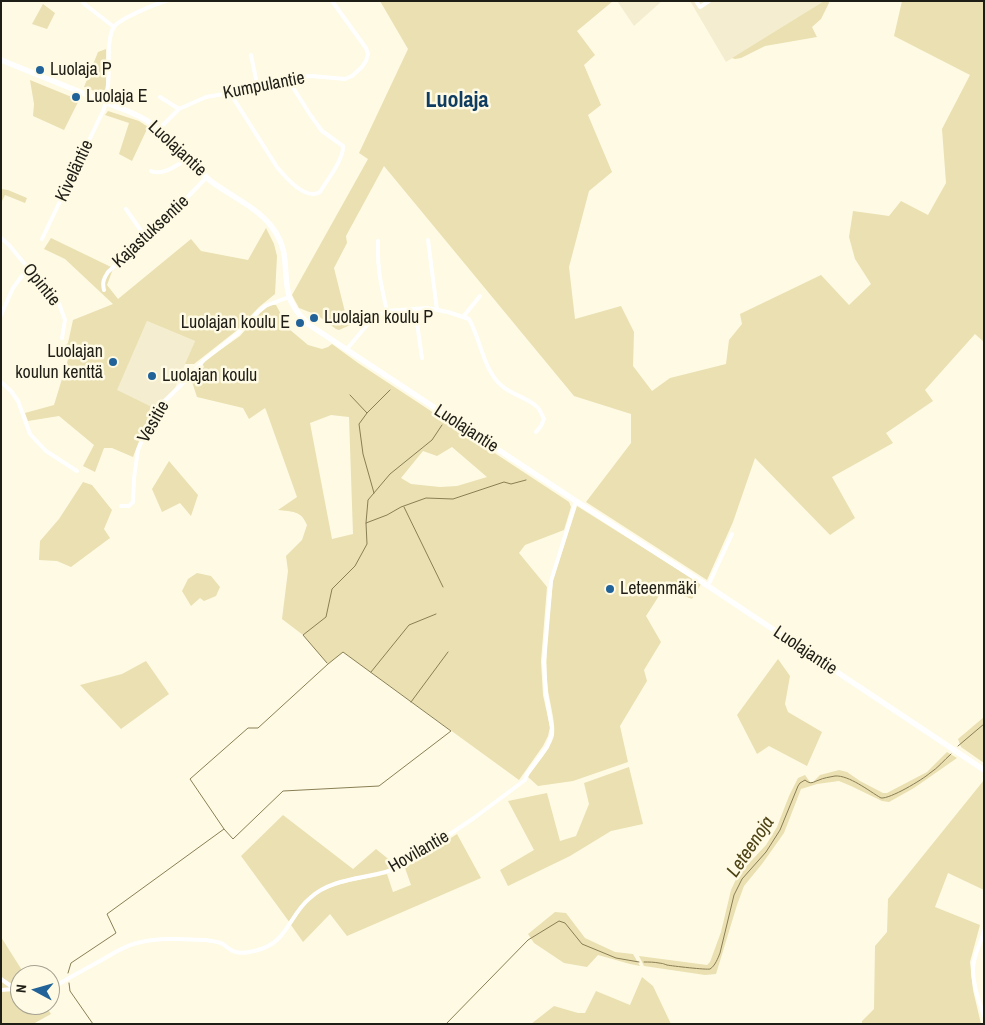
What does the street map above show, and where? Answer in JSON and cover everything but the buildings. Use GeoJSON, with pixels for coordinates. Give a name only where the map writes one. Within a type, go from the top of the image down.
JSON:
{"type":"FeatureCollection","features":[{"type":"Feature","properties":{"kind":"main road","name":"Luolajantie"},"geometry":{"type":"LineString","coordinates":[[1,60],[143,118],[158,129],[206,177],[259,214],[273,228],[279,237],[285,256],[289,297],[297,312],[308,324],[576,502],[708,586],[982,766]]}},
{"type":"Feature","properties":{"kind":"street"},"geometry":{"type":"LineString","coordinates":[[83,3],[114,27],[119,22],[166,1]]}},
{"type":"Feature","properties":{"kind":"street","name":"Kumpulantie"},"geometry":{"type":"LineString","coordinates":[[158,129],[179,109],[206,97],[230,93],[258,84],[287,78],[312,76],[344,79],[352,76],[362,68],[368,54],[366,48],[332,1]]}},
{"type":"Feature","properties":{"kind":"street"},"geometry":{"type":"LineString","coordinates":[[696,1],[700,7],[709,1]]}},
{"type":"Feature","properties":{"kind":"street","name":"Kiveläntie"},"geometry":{"type":"LineString","coordinates":[[42,239],[104,109],[110,66],[109,47],[114,27]]}},
{"type":"Feature","properties":{"kind":"street"},"geometry":{"type":"LineString","coordinates":[[250,55],[258,84]]}},
{"type":"Feature","properties":{"kind":"street"},"geometry":{"type":"LineString","coordinates":[[230,93],[286,178],[297,188],[310,195],[316,195],[320,192],[341,157],[343,146],[322,131],[287,78]]}},
{"type":"Feature","properties":{"kind":"street"},"geometry":{"type":"LineString","coordinates":[[160,97],[179,109]]}},
{"type":"Feature","properties":{"kind":"street"},"geometry":{"type":"LineString","coordinates":[[151,171],[160,173],[187,158]]}},
{"type":"Feature","properties":{"kind":"street","name":"Kajastuksentie"},"geometry":{"type":"LineString","coordinates":[[104,290],[104,278],[108,272],[174,211],[206,177]]}},
{"type":"Feature","properties":{"kind":"street"},"geometry":{"type":"LineString","coordinates":[[126,209],[146,238]]}},
{"type":"Feature","properties":{"kind":"street","name":"Opintie"},"geometry":{"type":"LineString","coordinates":[[1,238],[9,244],[28,268],[57,298],[65,320],[62,338]]}},
{"type":"Feature","properties":{"kind":"street"},"geometry":{"type":"LineString","coordinates":[[428,240],[437,310]]}},
{"type":"Feature","properties":{"kind":"street"},"geometry":{"type":"LineString","coordinates":[[378,241],[379,276],[387,311]]}},
{"type":"Feature","properties":{"kind":"street"},"geometry":{"type":"LineString","coordinates":[[1,315],[12,288],[28,268]]}},
{"type":"Feature","properties":{"kind":"street"},"geometry":{"type":"LineString","coordinates":[[463,317],[480,296]]}},
{"type":"Feature","properties":{"kind":"street","name":"Vesitie"},"geometry":{"type":"LineString","coordinates":[[121,506],[129,506],[133,502],[138,450],[154,414],[204,360],[237,334],[265,306],[289,297]]}},
{"type":"Feature","properties":{"kind":"street"},"geometry":{"type":"LineString","coordinates":[[346,350],[367,325],[387,311],[427,308],[469,319],[493,376],[502,386],[535,404],[541,413],[544,419],[536,432]]}},
{"type":"Feature","properties":{"kind":"street"},"geometry":{"type":"LineString","coordinates":[[416,309],[422,358]]}},
{"type":"Feature","properties":{"kind":"street"},"geometry":{"type":"LineString","coordinates":[[1,382],[11,391],[18,402],[30,434],[46,451],[76,471]]}},
{"type":"Feature","properties":{"kind":"street","name":"Hovilantie"},"geometry":{"type":"LineString","coordinates":[[60,983],[120,949],[139,942],[169,938],[221,943],[237,953],[261,949],[283,936],[300,908],[310,897],[322,889],[336,883],[394,870],[402,866],[474,818],[525,780],[527,774],[547,747],[552,734],[546,694],[544,662],[551,582],[576,502]]}},
{"type":"Feature","properties":{"kind":"street"},"geometry":{"type":"LineString","coordinates":[[708,586],[732,534]]}},
{"type":"Feature","properties":{"kind":"street"},"geometry":{"type":"LineString","coordinates":[[984,931],[973,969],[976,991],[984,1016]]}},
{"type":"Feature","properties":{"kind":"shaded area"},"geometry":{"type":"Polygon","coordinates":[[[380,1],[613,1],[577,31],[595,55],[584,65],[601,105],[588,115],[612,172],[589,191],[569,267],[575,319],[621,306],[634,332],[633,366],[652,391],[670,378],[726,364],[729,340],[742,324],[740,314],[821,275],[849,305],[871,284],[855,259],[849,237],[853,211],[889,216],[901,201],[928,215],[946,183],[942,129],[970,75],[894,36],[902,1],[984,1],[984,342],[975,334],[925,390],[933,401],[886,433],[893,443],[832,477],[855,518],[830,535],[755,458],[733,522],[707,580],[586,502],[631,443],[631,414],[574,396],[384,166],[346,236],[347,243],[334,268],[345,312],[359,321],[339,330],[317,315],[299,308],[292,295],[368,159],[359,153],[408,49],[380,1]]]}},
{"type":"Feature","properties":{"kind":"shaded area"},"geometry":{"type":"Polygon","coordinates":[[[617,1],[662,1],[634,26],[617,1]]]}},
{"type":"Feature","properties":{"kind":"shaded area"},"geometry":{"type":"Polygon","coordinates":[[[690,1],[824,1],[726,62],[690,1]]]}},
{"type":"Feature","properties":{"kind":"shaded area"},"geometry":{"type":"Polygon","coordinates":[[[824,1],[829,3],[821,19],[812,27],[817,37],[765,46],[741,58],[732,58],[824,1]]]}},
{"type":"Feature","properties":{"kind":"shaded area"},"geometry":{"type":"Polygon","coordinates":[[[43,4],[55,13],[47,29],[32,24],[43,4]]]}},
{"type":"Feature","properties":{"kind":"shaded area"},"geometry":{"type":"Polygon","coordinates":[[[106,49],[105,90],[97,92],[84,87],[98,52],[106,49]]]}},
{"type":"Feature","properties":{"kind":"shaded area"},"geometry":{"type":"Polygon","coordinates":[[[30,80],[79,100],[64,130],[33,116],[34,104],[30,80]]]}},
{"type":"Feature","properties":{"kind":"shaded area"},"geometry":{"type":"Polygon","coordinates":[[[108,111],[139,121],[148,127],[132,161],[119,154],[129,123],[105,115],[108,111]]]}},
{"type":"Feature","properties":{"kind":"shaded area"},"geometry":{"type":"Polygon","coordinates":[[[2,189],[27,198],[25,203],[5,195],[1,203],[2,189]]]}},
{"type":"Feature","properties":{"kind":"shaded area"},"geometry":{"type":"Polygon","coordinates":[[[266,228],[274,244],[277,256],[275,294],[259,307],[236,331],[194,364],[185,364],[195,341],[147,321],[117,390],[152,407],[133,457],[112,448],[104,448],[95,472],[83,466],[94,445],[59,416],[28,421],[25,413],[54,405],[69,356],[64,347],[68,343],[73,320],[113,304],[65,259],[44,249],[51,238],[111,267],[113,269],[107,285],[118,299],[191,239],[201,251],[248,260],[266,228]]]}},
{"type":"Feature","properties":{"kind":"shaded area"},"geometry":{"type":"Polygon","coordinates":[[[270,305],[276,305],[289,329],[308,345],[322,349],[332,344],[569,502],[571,507],[564,530],[525,545],[519,553],[547,587],[541,661],[543,695],[550,727],[543,746],[519,780],[343,652],[328,664],[303,635],[282,619],[288,571],[286,556],[302,540],[307,525],[299,514],[278,510],[297,497],[266,410],[265,408],[249,419],[243,408],[197,397],[192,382],[204,367],[202,363],[240,336],[260,313],[270,305]],[[331,415],[310,423],[332,539],[353,534],[349,417],[331,415]],[[452,447],[437,456],[423,451],[401,478],[411,484],[440,487],[457,486],[487,477],[452,447]]]}},
{"type":"Feature","properties":{"kind":"shaded area","name":"Luolajan koulu"},"geometry":{"type":"Polygon","coordinates":[[[147,321],[195,341],[175,388],[153,409],[116,391],[147,321]]]}},
{"type":"Feature","properties":{"kind":"shaded area"},"geometry":{"type":"Polygon","coordinates":[[[169,461],[198,495],[191,516],[180,503],[162,512],[152,489],[169,461]]]}},
{"type":"Feature","properties":{"kind":"shaded area"},"geometry":{"type":"Polygon","coordinates":[[[83,482],[92,485],[112,510],[104,529],[110,538],[71,567],[57,561],[39,560],[40,541],[59,519],[83,482]]]}},
{"type":"Feature","properties":{"kind":"shaded area"},"geometry":{"type":"Polygon","coordinates":[[[577,506],[701,584],[692,599],[664,588],[646,616],[661,642],[644,670],[647,681],[620,726],[628,762],[573,781],[538,786],[528,777],[547,751],[554,735],[547,670],[553,580],[577,506]]]}},
{"type":"Feature","properties":{"kind":"shaded area"},"geometry":{"type":"Polygon","coordinates":[[[197,573],[211,576],[220,587],[216,596],[204,601],[200,598],[191,606],[182,591],[188,579],[197,573]]]}},
{"type":"Feature","properties":{"kind":"shaded area"},"geometry":{"type":"Polygon","coordinates":[[[778,659],[790,676],[785,704],[788,712],[822,732],[807,766],[769,746],[757,754],[737,715],[778,659]]]}},
{"type":"Feature","properties":{"kind":"shaded area"},"geometry":{"type":"Polygon","coordinates":[[[146,661],[169,694],[121,729],[80,685],[122,674],[146,661]]]}},
{"type":"Feature","properties":{"kind":"shaded area"},"geometry":{"type":"Polygon","coordinates":[[[984,717],[984,763],[961,747],[958,739],[984,717]]]}},
{"type":"Feature","properties":{"kind":"shaded area"},"geometry":{"type":"Polygon","coordinates":[[[947,752],[957,758],[914,788],[889,802],[882,801],[839,781],[817,784],[801,789],[784,833],[744,886],[716,974],[705,975],[644,966],[639,956],[707,965],[710,962],[721,932],[731,890],[738,875],[766,845],[777,827],[798,778],[805,775],[810,782],[813,782],[820,775],[839,770],[847,772],[883,793],[887,793],[927,772],[947,752]]]}},
{"type":"Feature","properties":{"kind":"shaded area"},"geometry":{"type":"Polygon","coordinates":[[[629,767],[643,824],[611,831],[570,856],[508,886],[500,870],[534,850],[508,801],[547,793],[560,841],[576,836],[589,804],[584,783],[629,767]]]}},
{"type":"Feature","properties":{"kind":"shaded area"},"geometry":{"type":"Polygon","coordinates":[[[984,780],[984,890],[948,873],[935,907],[980,925],[970,962],[973,990],[981,1024],[862,1024],[862,1021],[874,1009],[875,946],[887,932],[888,899],[984,780]]]}},
{"type":"Feature","properties":{"kind":"shaded area"},"geometry":{"type":"Polygon","coordinates":[[[283,815],[353,869],[376,849],[397,866],[393,869],[335,882],[309,897],[290,923],[241,856],[283,815]]]}},
{"type":"Feature","properties":{"kind":"shaded area"},"geometry":{"type":"Polygon","coordinates":[[[457,834],[481,878],[347,936],[330,914],[303,942],[291,925],[309,900],[335,886],[387,874],[393,892],[411,885],[405,868],[457,834]]]}},
{"type":"Feature","properties":{"kind":"shaded area"},"geometry":{"type":"Polygon","coordinates":[[[555,912],[566,913],[585,938],[615,952],[633,954],[640,966],[598,955],[587,967],[564,963],[534,943],[528,934],[555,912]]]}},
{"type":"Feature","properties":{"kind":"shaded area"},"geometry":{"type":"Polygon","coordinates":[[[1,937],[19,965],[10,965],[10,1015],[49,1015],[33,1024],[1,1024],[1,937]]]}},
{"type":"Feature","properties":{"kind":"shaded area"},"geometry":{"type":"Polygon","coordinates":[[[642,977],[653,986],[671,1024],[531,1024],[554,1006],[578,1013],[585,1013],[596,991],[630,1005],[642,977]]]}},
{"type":"Feature","properties":{"kind":"waterway"},"geometry":{"type":"LineString","coordinates":[[367,413],[390,390]]}},
{"type":"Feature","properties":{"kind":"waterway"},"geometry":{"type":"LineString","coordinates":[[350,395],[367,413],[359,424],[363,454],[374,493]]}},
{"type":"Feature","properties":{"kind":"waterway"},"geometry":{"type":"LineString","coordinates":[[366,523],[368,500],[390,474],[432,440],[442,425]]}},
{"type":"Feature","properties":{"kind":"waterway"},"geometry":{"type":"LineString","coordinates":[[327,663],[303,635],[326,617],[332,589],[355,566],[367,544],[366,523],[426,498],[453,499],[504,482],[511,484],[526,480]]}},
{"type":"Feature","properties":{"kind":"waterway"},"geometry":{"type":"LineString","coordinates":[[404,507],[443,587]]}},
{"type":"Feature","properties":{"kind":"waterway"},"geometry":{"type":"LineString","coordinates":[[371,672],[409,625],[436,614]]}},
{"type":"Feature","properties":{"kind":"waterway"},"geometry":{"type":"LineString","coordinates":[[68,973],[71,963],[116,933],[107,914],[224,829],[233,839],[283,791],[379,786],[451,731],[343,652],[258,728],[248,728],[190,779],[224,829]]}},
{"type":"Feature","properties":{"kind":"waterway"},"geometry":{"type":"LineString","coordinates":[[411,702],[448,652]]}},
{"type":"Feature","properties":{"kind":"waterway","name":"Leteenoja"},"geometry":{"type":"LineString","coordinates":[[958,746],[984,724]]}},
{"type":"Feature","properties":{"kind":"waterway","name":"Leteenoja"},"geometry":{"type":"LineString","coordinates":[[644,962],[703,969],[710,969],[713,966],[720,953],[734,895],[742,879],[766,852],[780,830],[800,783],[805,780],[812,783],[841,776],[881,798],[885,798],[920,780],[936,769],[951,754]]}},
{"type":"Feature","properties":{"kind":"waterway","name":"Leteenoja"},"geometry":{"type":"LineString","coordinates":[[446,1024],[528,940],[559,921],[565,923],[582,944],[616,958],[639,962]]}},
{"type":"Feature","properties":{"kind":"waterway"},"geometry":{"type":"LineString","coordinates":[[69,983],[70,991],[93,1024]]}},
{"type":"Feature","properties":{"kind":"place","name":"Luolaja P"},"geometry":{"type":"Point","coordinates":[40,70]}},
{"type":"Feature","properties":{"kind":"place","name":"Luolaja E"},"geometry":{"type":"Point","coordinates":[76,97]}},
{"type":"Feature","properties":{"kind":"place","name":"Luolajan koulu P"},"geometry":{"type":"Point","coordinates":[314,318]}},
{"type":"Feature","properties":{"kind":"place","name":"Luolajan koulu E"},"geometry":{"type":"Point","coordinates":[300,323]}},
{"type":"Feature","properties":{"kind":"place","name":"Luolajan koulun kenttä"},"geometry":{"type":"Point","coordinates":[113,362]}},
{"type":"Feature","properties":{"kind":"place","name":"Luolajan koulu"},"geometry":{"type":"Point","coordinates":[152,376]}},
{"type":"Feature","properties":{"kind":"place","name":"Leteenmäki"},"geometry":{"type":"Point","coordinates":[610,589]}},
{"type":"Feature","properties":{"kind":"district","name":"Luolaja"},"geometry":{"type":"Point","coordinates":[457,101]}}]}
